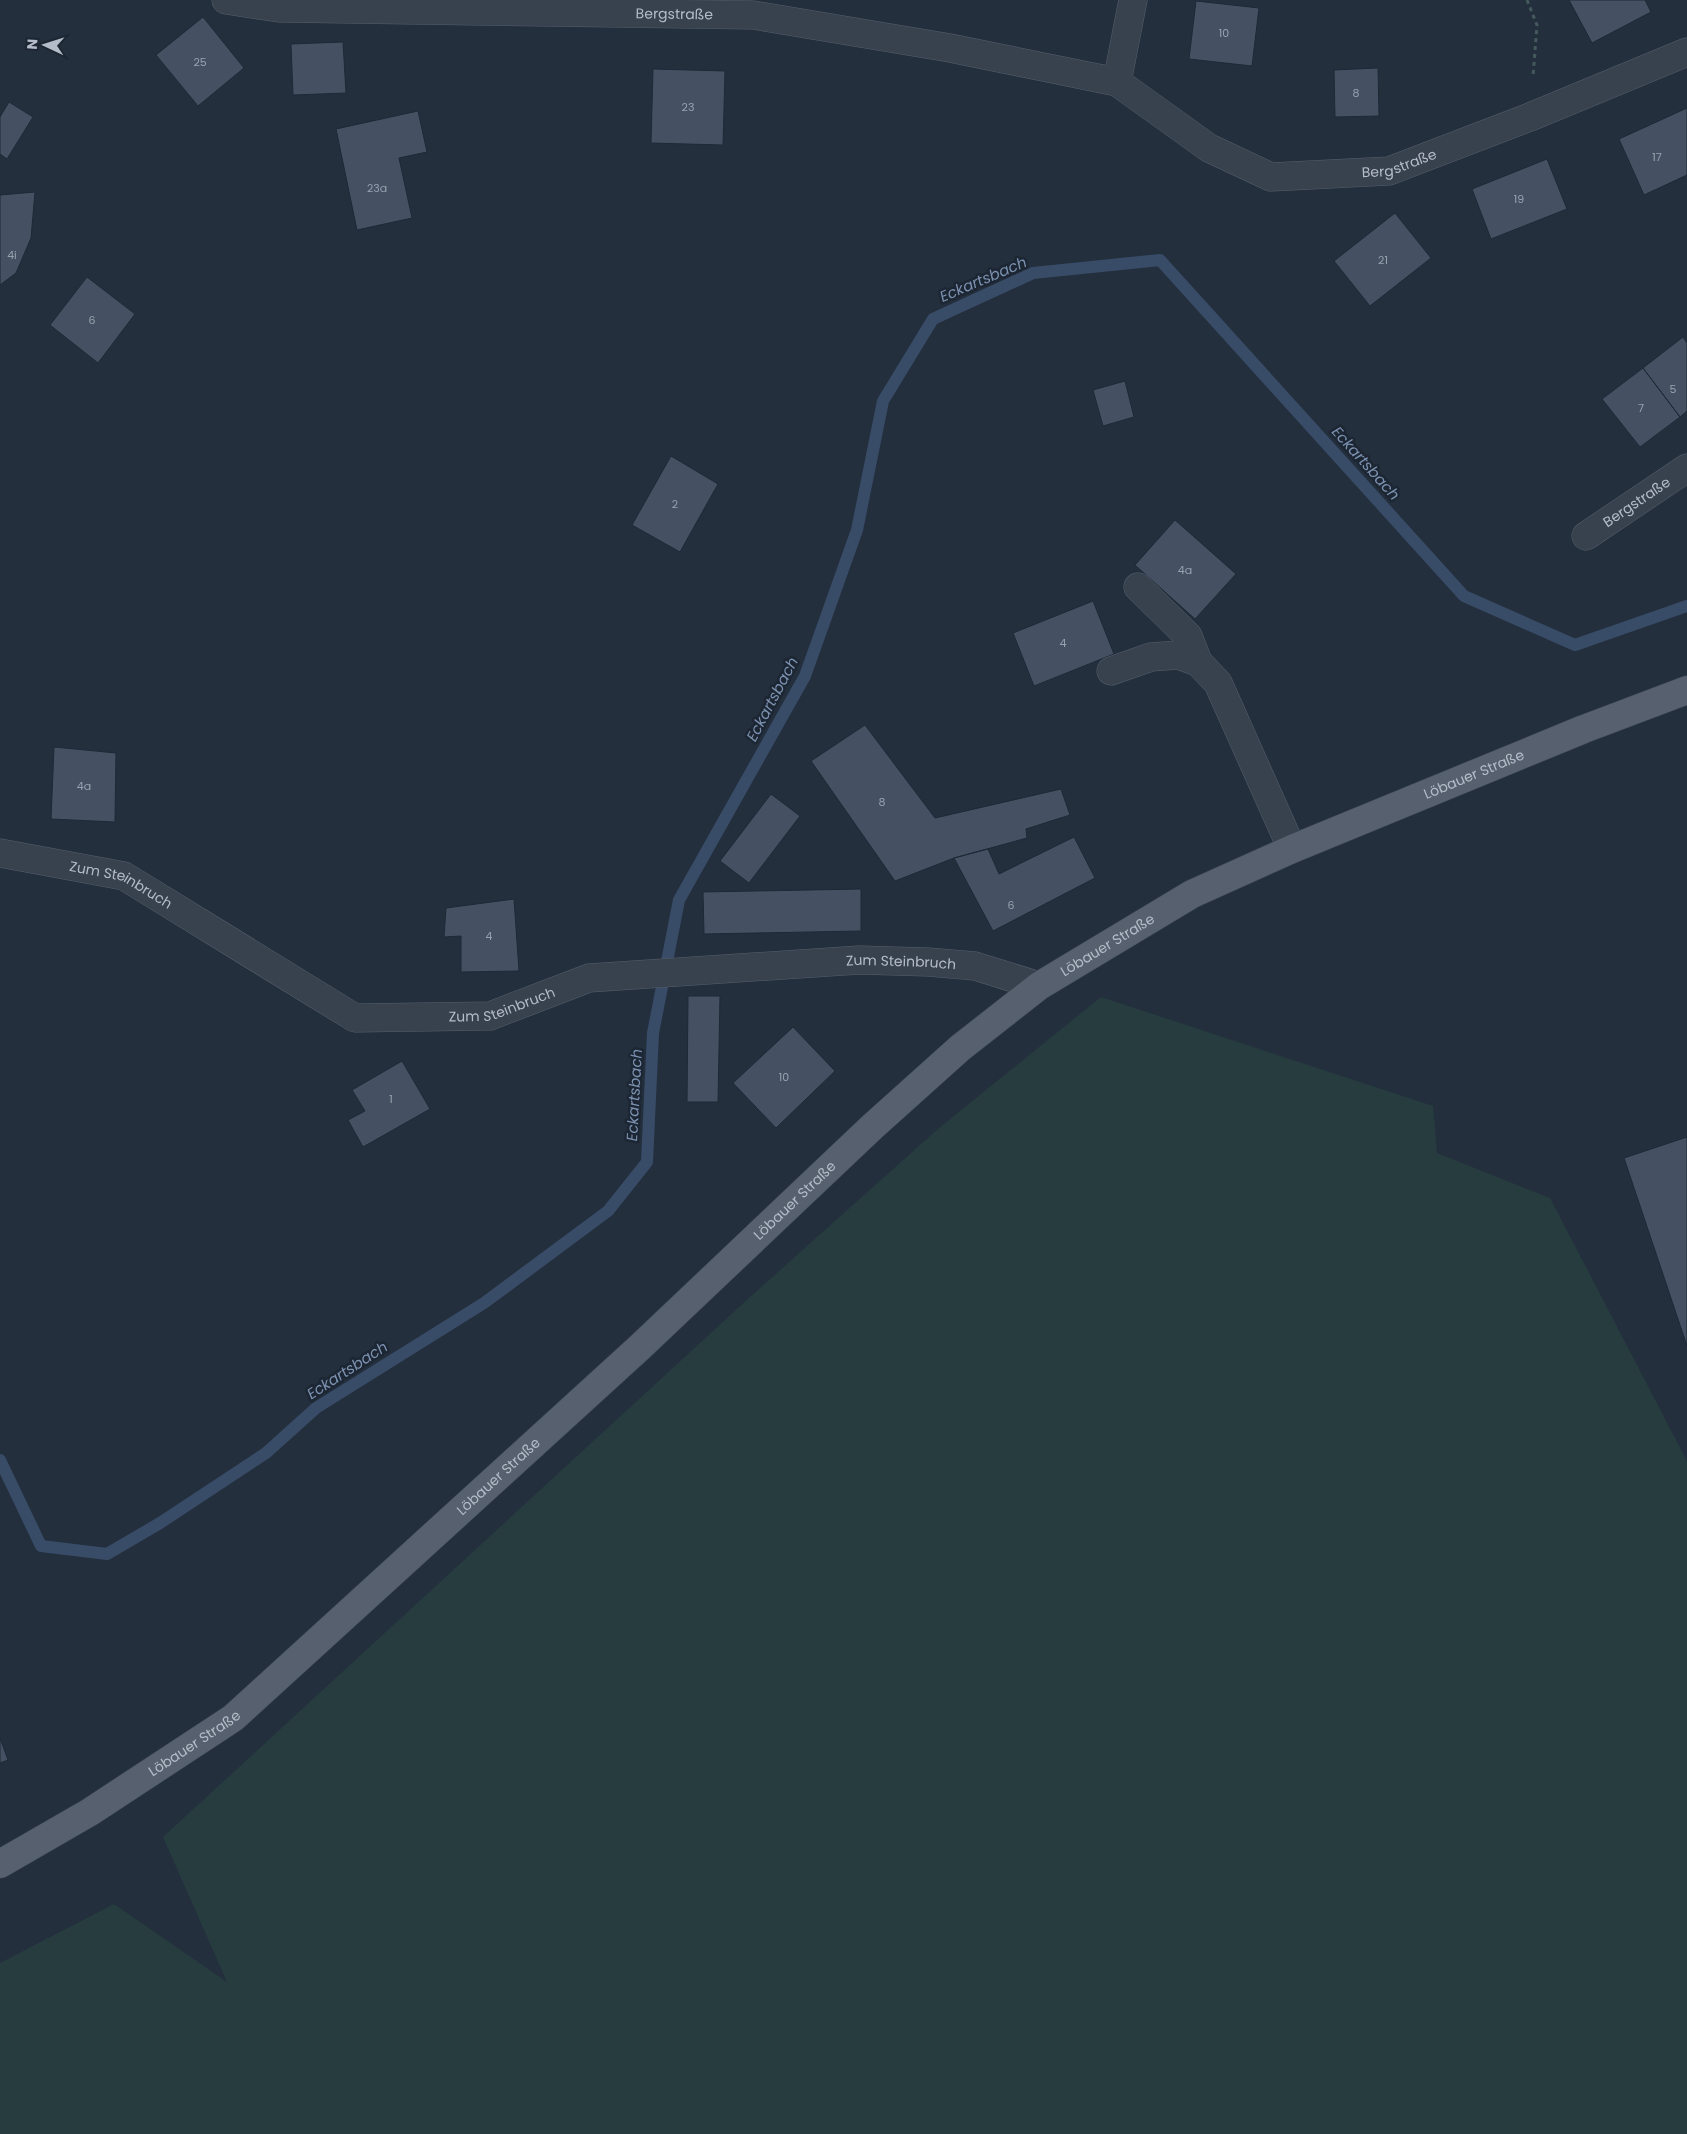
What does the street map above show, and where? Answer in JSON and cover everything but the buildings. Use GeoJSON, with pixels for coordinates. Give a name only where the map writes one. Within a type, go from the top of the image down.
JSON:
{"type":"FeatureCollection","features":[{"type":"Feature","properties":{"kind":"main road","name":"Löbauer Straße"},"geometry":{"type":"LineString","coordinates":[[0,1864],[90,1812],[233,1718],[640,1347],[894,1107],[960,1048],[1039,986],[1192,894],[1292,849],[1584,729],[1687,690]]}},
{"type":"Feature","properties":{"kind":"street","name":"Bergstraße"},"geometry":{"type":"LineString","coordinates":[[226,0],[279,8],[753,15],[950,48],[1117,82],[1209,148],[1271,177],[1389,171],[1687,52]]}},
{"type":"Feature","properties":{"kind":"street"},"geometry":{"type":"LineString","coordinates":[[1117,82],[1133,0]]}},
{"type":"Feature","properties":{"kind":"street","name":"Bergstraße"},"geometry":{"type":"LineString","coordinates":[[1586,536],[1687,468]]}},
{"type":"Feature","properties":{"kind":"street"},"geometry":{"type":"LineString","coordinates":[[1138,587],[1188,636],[1198,662],[1218,683],[1292,849]]}},
{"type":"Feature","properties":{"kind":"street"},"geometry":{"type":"LineString","coordinates":[[1111,671],[1151,657],[1178,655],[1198,662]]}},
{"type":"Feature","properties":{"kind":"street","name":"Zum Steinbruch"},"geometry":{"type":"LineString","coordinates":[[0,852],[124,876],[355,1018],[490,1016],[589,978],[859,960],[928,962],[974,966],[1039,986]]}},
{"type":"Feature","properties":{"kind":"path"},"geometry":{"type":"LineString","coordinates":[[1527,0],[1538,26],[1530,116]]}},
{"type":"Feature","properties":{"kind":"green space"},"geometry":{"type":"Polygon","coordinates":[[[1101,997],[1433,1106],[1437,1153],[1550,1198],[1687,1461],[1687,2134],[0,2134],[0,1963],[114,1904],[227,1982],[163,1837],[750,1297],[939,1128],[1101,997]]]}},
{"type":"Feature","properties":{"kind":"waterway","name":"Eckartsbach"},"geometry":{"type":"LineString","coordinates":[[0,1460],[41,1546],[107,1554],[160,1523],[266,1453],[316,1408],[484,1303],[608,1211],[647,1162],[653,1033],[679,900],[805,676],[857,530],[883,401],[933,319],[1033,273],[1160,260],[1464,596],[1575,645],[1687,606]]}}]}
